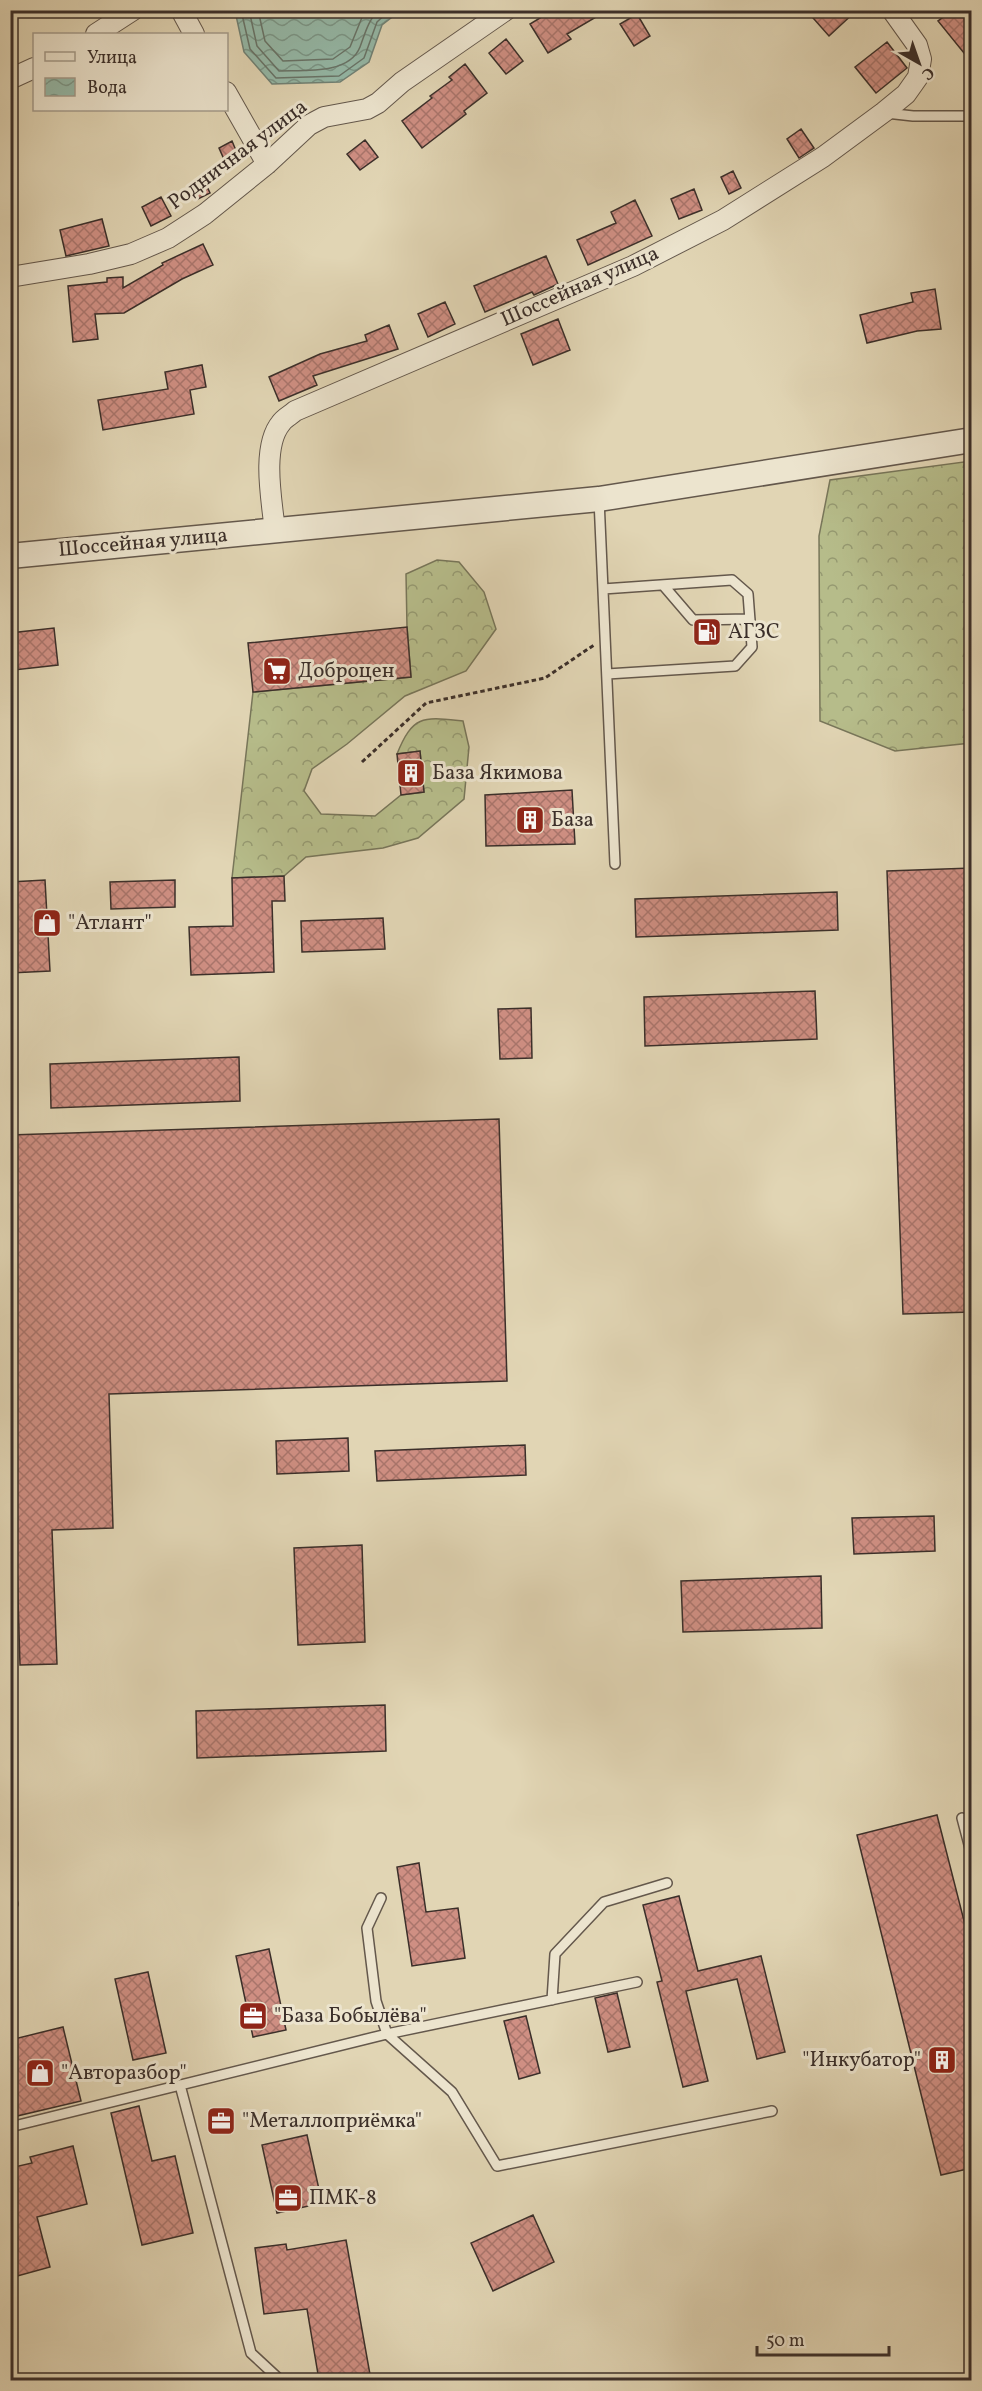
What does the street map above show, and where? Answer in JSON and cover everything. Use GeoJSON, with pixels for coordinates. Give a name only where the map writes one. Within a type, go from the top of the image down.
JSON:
{"type":"FeatureCollection","features":[{"type":"Feature","properties":{"kind":"street"},"geometry":{"type":"LineString","coordinates":[[98,33],[133,10]]}},
{"type":"Feature","properties":{"kind":"street"},"geometry":{"type":"LineString","coordinates":[[181,10],[193,33]]}},
{"type":"Feature","properties":{"kind":"street","name":"Родничная улица"},"geometry":{"type":"LineString","coordinates":[[10,277],[89,264],[130,254],[168,238],[205,214],[267,164],[309,125],[324,117],[367,109],[378,103],[402,82],[506,10]]}},
{"type":"Feature","properties":{"kind":"street","name":"Шоссейная улица"},"geometry":{"type":"LineString","coordinates":[[275,531],[269,470],[272,443],[280,424],[296,411],[633,266],[723,220],[823,157],[906,94],[918,77],[921,59],[917,45],[892,10]]}},
{"type":"Feature","properties":{"kind":"street"},"geometry":{"type":"LineString","coordinates":[[10,80],[33,68]]}},
{"type":"Feature","properties":{"kind":"street"},"geometry":{"type":"LineString","coordinates":[[228,96],[267,164]]}},
{"type":"Feature","properties":{"kind":"street","name":"Шоссейная улица"},"geometry":{"type":"LineString","coordinates":[[10,556],[599,499],[972,440]]}},
{"type":"Feature","properties":{"kind":"lane"},"geometry":{"type":"LineString","coordinates":[[884,112],[913,116],[972,116]]}},
{"type":"Feature","properties":{"kind":"lane"},"geometry":{"type":"LineString","coordinates":[[599,499],[615,864]]}},
{"type":"Feature","properties":{"kind":"lane"},"geometry":{"type":"LineString","coordinates":[[603,589],[732,580],[748,594],[752,647],[735,666],[607,674]]}},
{"type":"Feature","properties":{"kind":"lane"},"geometry":{"type":"LineString","coordinates":[[663,585],[693,621],[750,619]]}},
{"type":"Feature","properties":{"kind":"lane"},"geometry":{"type":"LineString","coordinates":[[962,1818],[972,1856]]}},
{"type":"Feature","properties":{"kind":"lane"},"geometry":{"type":"LineString","coordinates":[[552,2000],[555,1954],[604,1902],[667,1883]]}},
{"type":"Feature","properties":{"kind":"lane"},"geometry":{"type":"LineString","coordinates":[[381,1898],[367,1928],[376,2001],[387,2034],[453,2092],[497,2166],[772,2111]]}},
{"type":"Feature","properties":{"kind":"lane"},"geometry":{"type":"LineString","coordinates":[[10,2127],[387,2034],[637,1982]]}},
{"type":"Feature","properties":{"kind":"lane"},"geometry":{"type":"LineString","coordinates":[[180,2085],[251,2353],[278,2378]]}},
{"type":"Feature","properties":{"kind":"path"},"geometry":{"type":"LineString","coordinates":[[362,762],[426,704],[545,678],[605,638]]}},
{"type":"Feature","properties":{"kind":"green space"},"geometry":{"type":"Polygon","coordinates":[[[971,461],[971,743],[895,751],[820,721],[819,536],[830,480],[971,461]]]}},
{"type":"Feature","properties":{"kind":"green space"},"geometry":{"type":"Polygon","coordinates":[[[437,560],[459,562],[484,592],[496,629],[466,671],[405,696],[347,744],[312,769],[304,791],[321,814],[375,816],[401,795],[424,792],[420,751],[397,754],[409,731],[415,725],[421,721],[438,719],[463,721],[469,747],[464,799],[418,838],[383,848],[306,857],[284,876],[232,878],[253,692],[411,677],[406,574],[437,560]]]}},
{"type":"Feature","properties":{"kind":"water"},"geometry":{"type":"Polygon","coordinates":[[[235,10],[400,11],[382,25],[369,62],[340,82],[272,84],[244,52],[235,10]]]}},
{"type":"Feature","properties":{"kind":"building"},"geometry":{"type":"Polygon","coordinates":[[[553,10],[557,17],[569,10],[608,10],[567,34],[571,39],[548,53],[530,24],[553,10]]]}},
{"type":"Feature","properties":{"kind":"building"},"geometry":{"type":"Polygon","coordinates":[[[806,10],[857,10],[829,36],[806,10]]]}},
{"type":"Feature","properties":{"kind":"building"},"geometry":{"type":"Polygon","coordinates":[[[953,10],[972,10],[972,63],[938,21],[953,10]]]}},
{"type":"Feature","properties":{"kind":"building"},"geometry":{"type":"Polygon","coordinates":[[[637,14],[650,36],[634,46],[620,24],[637,14]]]}},
{"type":"Feature","properties":{"kind":"building"},"geometry":{"type":"Polygon","coordinates":[[[506,39],[523,61],[506,74],[489,53],[506,39]]]}},
{"type":"Feature","properties":{"kind":"building"},"geometry":{"type":"Polygon","coordinates":[[[887,42],[907,68],[876,93],[855,67],[887,42]]]}},
{"type":"Feature","properties":{"kind":"building"},"geometry":{"type":"Polygon","coordinates":[[[465,64],[487,93],[464,111],[466,114],[422,148],[402,121],[452,80],[449,77],[465,64]]]}},
{"type":"Feature","properties":{"kind":"building"},"geometry":{"type":"Polygon","coordinates":[[[801,129],[814,148],[799,158],[787,139],[801,129]]]}},
{"type":"Feature","properties":{"kind":"building"},"geometry":{"type":"Polygon","coordinates":[[[365,140],[378,157],[360,170],[347,154],[365,140]]]}},
{"type":"Feature","properties":{"kind":"building"},"geometry":{"type":"Polygon","coordinates":[[[232,141],[240,160],[227,166],[219,148],[232,141]]]}},
{"type":"Feature","properties":{"kind":"building"},"geometry":{"type":"Polygon","coordinates":[[[733,171],[741,188],[729,194],[721,177],[733,171]]]}},
{"type":"Feature","properties":{"kind":"building"},"geometry":{"type":"Polygon","coordinates":[[[203,178],[210,193],[196,200],[189,185],[203,178]]]}},
{"type":"Feature","properties":{"kind":"building"},"geometry":{"type":"Polygon","coordinates":[[[694,189],[702,210],[679,219],[671,199],[694,189]]]}},
{"type":"Feature","properties":{"kind":"building"},"geometry":{"type":"Polygon","coordinates":[[[161,197],[171,216],[151,226],[142,207],[161,197]]]}},
{"type":"Feature","properties":{"kind":"building"},"geometry":{"type":"Polygon","coordinates":[[[635,200],[652,236],[588,265],[577,240],[616,223],[611,212],[635,200]]]}},
{"type":"Feature","properties":{"kind":"building"},"geometry":{"type":"Polygon","coordinates":[[[102,219],[109,246],[66,256],[60,230],[102,219]]]}},
{"type":"Feature","properties":{"kind":"building"},"geometry":{"type":"Polygon","coordinates":[[[203,244],[213,265],[182,279],[124,313],[95,314],[98,339],[73,342],[68,286],[107,282],[107,278],[123,277],[123,288],[163,265],[162,263],[203,244]]]}},
{"type":"Feature","properties":{"kind":"building"},"geometry":{"type":"Polygon","coordinates":[[[546,256],[558,284],[534,295],[532,292],[485,312],[474,286],[546,256]]]}},
{"type":"Feature","properties":{"kind":"building"},"geometry":{"type":"Polygon","coordinates":[[[935,289],[941,329],[917,331],[867,343],[860,315],[913,302],[911,293],[935,289]]]}},
{"type":"Feature","properties":{"kind":"building"},"geometry":{"type":"Polygon","coordinates":[[[445,302],[455,324],[428,337],[418,314],[445,302]]]}},
{"type":"Feature","properties":{"kind":"building"},"geometry":{"type":"Polygon","coordinates":[[[558,319],[570,350],[533,365],[521,334],[558,319]]]}},
{"type":"Feature","properties":{"kind":"building"},"geometry":{"type":"Polygon","coordinates":[[[389,325],[398,349],[313,376],[317,385],[279,401],[269,377],[320,354],[367,341],[365,335],[389,325]]]}},
{"type":"Feature","properties":{"kind":"building"},"geometry":{"type":"Polygon","coordinates":[[[202,365],[206,387],[190,390],[194,414],[103,430],[98,400],[168,389],[165,372],[202,365]]]}},
{"type":"Feature","properties":{"kind":"building"},"geometry":{"type":"Polygon","coordinates":[[[407,627],[411,677],[253,692],[248,643],[407,627]]]}},
{"type":"Feature","properties":{"kind":"building"},"geometry":{"type":"Polygon","coordinates":[[[54,628],[58,665],[14,670],[10,633],[54,628]]]}},
{"type":"Feature","properties":{"kind":"building","name":"База Якимова"},"geometry":{"type":"Polygon","coordinates":[[[420,751],[424,792],[401,795],[397,754],[420,751]]]}},
{"type":"Feature","properties":{"kind":"building","name":"База"},"geometry":{"type":"Polygon","coordinates":[[[572,790],[575,844],[486,846],[485,795],[572,790]]]}},
{"type":"Feature","properties":{"kind":"building"},"geometry":{"type":"Polygon","coordinates":[[[972,868],[972,1312],[903,1314],[887,871],[972,868]]]}},
{"type":"Feature","properties":{"kind":"building"},"geometry":{"type":"Polygon","coordinates":[[[284,876],[285,901],[272,901],[274,972],[191,975],[189,927],[233,926],[232,878],[284,876]]]}},
{"type":"Feature","properties":{"kind":"building"},"geometry":{"type":"Polygon","coordinates":[[[45,880],[50,971],[10,973],[10,882],[45,880]]]}},
{"type":"Feature","properties":{"kind":"building"},"geometry":{"type":"Polygon","coordinates":[[[175,880],[175,907],[111,909],[110,882],[175,880]]]}},
{"type":"Feature","properties":{"kind":"building"},"geometry":{"type":"Polygon","coordinates":[[[837,892],[838,930],[636,937],[635,899],[837,892]]]}},
{"type":"Feature","properties":{"kind":"building"},"geometry":{"type":"Polygon","coordinates":[[[383,918],[385,949],[302,952],[301,921],[383,918]]]}},
{"type":"Feature","properties":{"kind":"building"},"geometry":{"type":"Polygon","coordinates":[[[815,991],[817,1039],[645,1046],[644,997],[815,991]]]}},
{"type":"Feature","properties":{"kind":"building"},"geometry":{"type":"Polygon","coordinates":[[[531,1008],[532,1058],[500,1059],[498,1009],[531,1008]]]}},
{"type":"Feature","properties":{"kind":"building"},"geometry":{"type":"Polygon","coordinates":[[[239,1057],[240,1101],[51,1108],[50,1064],[239,1057]]]}},
{"type":"Feature","properties":{"kind":"building"},"geometry":{"type":"Polygon","coordinates":[[[499,1119],[507,1381],[109,1394],[113,1528],[52,1530],[57,1664],[20,1665],[16,1531],[10,1531],[10,1135],[499,1119]]]}},
{"type":"Feature","properties":{"kind":"building"},"geometry":{"type":"Polygon","coordinates":[[[348,1438],[349,1471],[277,1474],[276,1441],[348,1438]]]}},
{"type":"Feature","properties":{"kind":"building"},"geometry":{"type":"Polygon","coordinates":[[[525,1445],[526,1475],[377,1481],[375,1451],[525,1445]]]}},
{"type":"Feature","properties":{"kind":"building"},"geometry":{"type":"Polygon","coordinates":[[[934,1516],[935,1551],[854,1554],[852,1518],[934,1516]]]}},
{"type":"Feature","properties":{"kind":"building"},"geometry":{"type":"Polygon","coordinates":[[[362,1545],[365,1642],[298,1645],[294,1548],[362,1545]]]}},
{"type":"Feature","properties":{"kind":"building"},"geometry":{"type":"Polygon","coordinates":[[[821,1576],[822,1628],[683,1632],[681,1581],[821,1576]]]}},
{"type":"Feature","properties":{"kind":"building"},"geometry":{"type":"Polygon","coordinates":[[[385,1705],[386,1751],[197,1758],[196,1711],[385,1705]]]}},
{"type":"Feature","properties":{"kind":"building","name":"\"Инкубатор\""},"geometry":{"type":"Polygon","coordinates":[[[937,1815],[972,1952],[972,2168],[941,2175],[857,1835],[937,1815]]]}},
{"type":"Feature","properties":{"kind":"building"},"geometry":{"type":"Polygon","coordinates":[[[419,1863],[426,1912],[458,1908],[465,1958],[412,1966],[397,1867],[419,1863]]]}},
{"type":"Feature","properties":{"kind":"building"},"geometry":{"type":"Polygon","coordinates":[[[679,1896],[698,1971],[761,1956],[785,2052],[757,2059],[737,1979],[686,1991],[708,2081],[683,2087],[657,1982],[662,1981],[643,1905],[679,1896]]]}},
{"type":"Feature","properties":{"kind":"building"},"geometry":{"type":"Polygon","coordinates":[[[269,1949],[286,2030],[253,2037],[236,1956],[269,1949]]]}},
{"type":"Feature","properties":{"kind":"building"},"geometry":{"type":"Polygon","coordinates":[[[148,1972],[166,2053],[133,2060],[115,1979],[148,1972]]]}},
{"type":"Feature","properties":{"kind":"building"},"geometry":{"type":"Polygon","coordinates":[[[617,1993],[630,2047],[608,2052],[595,1998],[617,1993]]]}},
{"type":"Feature","properties":{"kind":"building"},"geometry":{"type":"Polygon","coordinates":[[[526,2016],[540,2073],[519,2079],[504,2021],[526,2016]]]}},
{"type":"Feature","properties":{"kind":"building"},"geometry":{"type":"Polygon","coordinates":[[[63,2027],[81,2101],[17,2116],[10,2090],[10,2040],[63,2027]]]}},
{"type":"Feature","properties":{"kind":"building"},"geometry":{"type":"Polygon","coordinates":[[[139,2106],[152,2161],[175,2156],[193,2233],[142,2245],[111,2113],[139,2106]]]}},
{"type":"Feature","properties":{"kind":"building"},"geometry":{"type":"Polygon","coordinates":[[[307,2135],[322,2203],[277,2213],[262,2145],[307,2135]]]}},
{"type":"Feature","properties":{"kind":"building"},"geometry":{"type":"Polygon","coordinates":[[[73,2146],[87,2204],[37,2217],[50,2267],[10,2278],[10,2168],[32,2163],[30,2157],[73,2146]]]}},
{"type":"Feature","properties":{"kind":"building"},"geometry":{"type":"Polygon","coordinates":[[[533,2215],[554,2262],[493,2291],[471,2243],[533,2215]]]}},
{"type":"Feature","properties":{"kind":"building"},"geometry":{"type":"Polygon","coordinates":[[[346,2240],[371,2380],[319,2380],[307,2309],[264,2314],[255,2248],[286,2244],[287,2250],[346,2240]]]}},
{"type":"Feature","properties":{"kind":"place","name":"АГЗС"},"geometry":{"type":"Point","coordinates":[707,632]}},
{"type":"Feature","properties":{"kind":"place","name":"Доброцен"},"geometry":{"type":"Point","coordinates":[277,671]}},
{"type":"Feature","properties":{"kind":"place","name":"База Якимова"},"geometry":{"type":"Point","coordinates":[411,773]}},
{"type":"Feature","properties":{"kind":"place","name":"База"},"geometry":{"type":"Point","coordinates":[530,820]}},
{"type":"Feature","properties":{"kind":"place","name":"\"Атлант\""},"geometry":{"type":"Point","coordinates":[47,923]}},
{"type":"Feature","properties":{"kind":"place","name":"\"База Бобылёва\""},"geometry":{"type":"Point","coordinates":[253,2016]}},
{"type":"Feature","properties":{"kind":"place","name":"\"Инкубатор\""},"geometry":{"type":"Point","coordinates":[942,2060]}},
{"type":"Feature","properties":{"kind":"place","name":"\"Авторазбор\""},"geometry":{"type":"Point","coordinates":[40,2073]}},
{"type":"Feature","properties":{"kind":"place","name":"\"Металлоприёмка\""},"geometry":{"type":"Point","coordinates":[221,2121]}},
{"type":"Feature","properties":{"kind":"place","name":"ПМК-8"},"geometry":{"type":"Point","coordinates":[288,2198]}}]}
